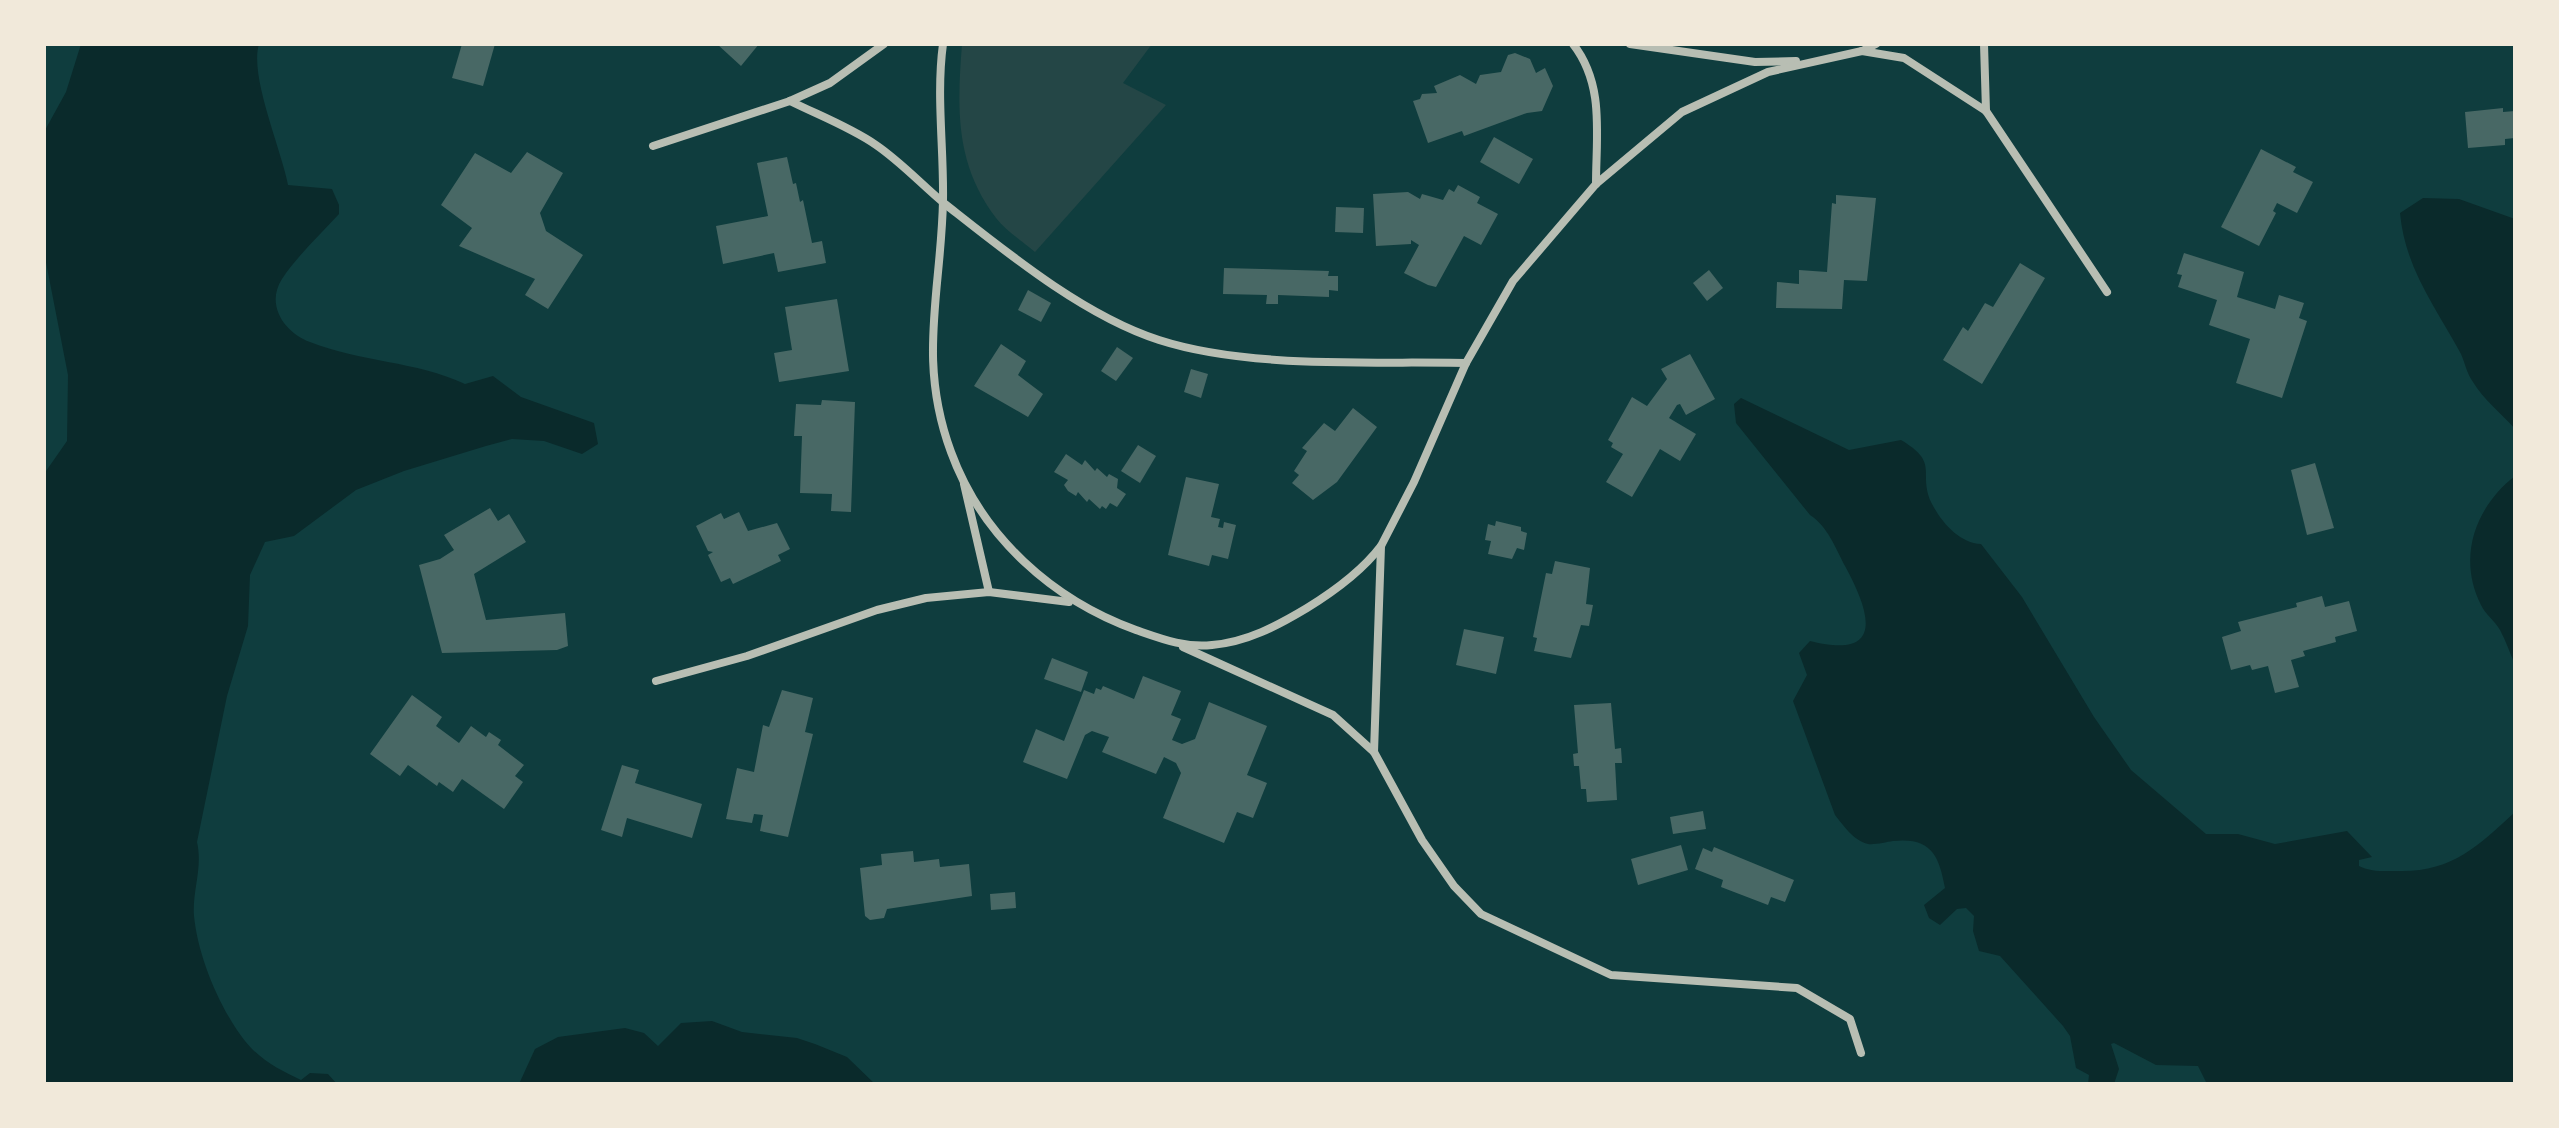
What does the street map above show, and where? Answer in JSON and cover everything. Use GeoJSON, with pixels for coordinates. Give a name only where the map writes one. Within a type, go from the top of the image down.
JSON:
{"type":"FeatureCollection","features":[{"type":"Feature","properties":{"kind":"street"},"geometry":{"type":"LineString","coordinates":[[653,146],[790,101],[830,83],[884,44]]}},
{"type":"Feature","properties":{"kind":"street"},"geometry":{"type":"LineString","coordinates":[[943,44],[943,202],[932,305],[931,355],[937,404],[950,451],[963,480],[976,503],[1023,562],[1075,603],[1106,619],[1177,645],[1333,715],[1374,752],[1422,840],[1454,886],[1481,914],[1611,975],[1797,988],[1850,1019],[1861,1053]]}},
{"type":"Feature","properties":{"kind":"street"},"geometry":{"type":"LineString","coordinates":[[1573,44],[1588,66],[1597,94],[1596,184]]}},
{"type":"Feature","properties":{"kind":"street"},"geometry":{"type":"LineString","coordinates":[[1630,44],[1755,62],[1807,61]]}},
{"type":"Feature","properties":{"kind":"street"},"geometry":{"type":"LineString","coordinates":[[1177,645],[1212,645],[1246,639],[1278,625],[1324,598],[1372,558],[1414,482],[1466,363],[1513,281],[1596,184],[1682,112],[1719,92],[1807,61],[1862,51],[1876,44]]}},
{"type":"Feature","properties":{"kind":"street"},"geometry":{"type":"LineString","coordinates":[[1984,44],[1986,111]]}},
{"type":"Feature","properties":{"kind":"street"},"geometry":{"type":"LineString","coordinates":[[1862,51],[1904,58],[1986,111],[2107,292]]}},
{"type":"Feature","properties":{"kind":"street"},"geometry":{"type":"LineString","coordinates":[[790,101],[874,143],[943,202],[1034,271],[1118,323],[1158,339],[1191,348],[1278,359],[1466,363]]}},
{"type":"Feature","properties":{"kind":"street"},"geometry":{"type":"LineString","coordinates":[[963,480],[989,592]]}},
{"type":"Feature","properties":{"kind":"street"},"geometry":{"type":"LineString","coordinates":[[1374,752],[1381,546]]}},
{"type":"Feature","properties":{"kind":"street"},"geometry":{"type":"LineString","coordinates":[[656,681],[747,656],[877,610],[926,598],[989,592],[1075,603]]}},
{"type":"Feature","properties":{"kind":"shaded area"},"geometry":{"type":"Polygon","coordinates":[[[81,44],[259,44],[258,75],[288,185],[332,189],[339,205],[339,214],[295,262],[277,289],[277,308],[286,325],[301,338],[329,349],[427,371],[465,384],[493,376],[521,397],[594,423],[598,444],[582,454],[544,441],[512,439],[404,471],[356,490],[294,536],[265,542],[250,575],[248,626],[227,696],[197,842],[196,932],[219,998],[251,1047],[271,1064],[301,1080],[310,1073],[328,1074],[337,1084],[44,1084],[44,474],[67,441],[68,375],[44,252],[44,132],[66,92],[81,44]]]}},
{"type":"Feature","properties":{"kind":"shaded area"},"geometry":{"type":"Polygon","coordinates":[[[962,44],[1152,44],[1123,83],[1166,105],[1035,252],[996,218],[973,177],[966,156],[960,113],[962,44]]]}},
{"type":"Feature","properties":{"kind":"shaded area"},"geometry":{"type":"Polygon","coordinates":[[[2423,198],[2459,199],[2515,219],[2515,429],[2471,379],[2461,354],[2415,269],[2400,213],[2423,198]]]}},
{"type":"Feature","properties":{"kind":"shaded area"},"geometry":{"type":"Polygon","coordinates":[[[1741,398],[1849,450],[1901,440],[1913,448],[1924,462],[1928,492],[1940,517],[1958,536],[1981,544],[2022,597],[2094,717],[2131,770],[2206,834],[2238,834],[2275,844],[2347,831],[2372,857],[2359,860],[2359,866],[2377,871],[2415,870],[2432,868],[2462,855],[2515,812],[2515,1084],[2207,1084],[2198,1066],[2156,1065],[2114,1043],[2111,1044],[2119,1069],[2114,1084],[2088,1084],[2089,1075],[2076,1068],[2070,1036],[2063,1026],[2000,956],[1979,951],[1973,931],[1974,916],[1966,908],[1957,909],[1940,925],[1929,918],[1924,905],[1945,888],[1940,866],[1931,851],[1916,842],[1868,844],[1858,840],[1835,815],[1793,701],[1807,675],[1799,653],[1810,641],[1851,644],[1861,638],[1865,615],[1854,583],[1826,531],[1736,423],[1734,404],[1741,398]]]}},
{"type":"Feature","properties":{"kind":"shaded area"},"geometry":{"type":"Polygon","coordinates":[[[2515,476],[2515,665],[2500,630],[2481,605],[2474,587],[2471,552],[2480,518],[2489,503],[2515,476]]]}},
{"type":"Feature","properties":{"kind":"shaded area"},"geometry":{"type":"Polygon","coordinates":[[[712,1021],[742,1032],[797,1038],[815,1044],[847,1057],[875,1084],[519,1084],[535,1049],[558,1037],[625,1028],[644,1033],[658,1046],[681,1023],[712,1021]]]}},
{"type":"Feature","properties":{"kind":"building"},"geometry":{"type":"Polygon","coordinates":[[[462,44],[495,44],[483,86],[452,78],[462,44]]]}},
{"type":"Feature","properties":{"kind":"building"},"geometry":{"type":"Polygon","coordinates":[[[717,44],[759,44],[741,66],[717,44]]]}},
{"type":"Feature","properties":{"kind":"building"},"geometry":{"type":"Polygon","coordinates":[[[1515,53],[1530,59],[1536,73],[1545,68],[1553,86],[1542,111],[1527,113],[1464,136],[1462,131],[1428,143],[1413,101],[1420,99],[1422,94],[1437,93],[1434,86],[1460,75],[1476,84],[1480,75],[1501,72],[1508,55],[1515,53]]]}},
{"type":"Feature","properties":{"kind":"building"},"geometry":{"type":"Polygon","coordinates":[[[2503,108],[2503,112],[2515,111],[2515,138],[2505,139],[2505,145],[2468,148],[2465,112],[2503,108]]]}},
{"type":"Feature","properties":{"kind":"building"},"geometry":{"type":"Polygon","coordinates":[[[1494,137],[1533,159],[1519,184],[1480,162],[1494,137]]]}},
{"type":"Feature","properties":{"kind":"building"},"geometry":{"type":"Polygon","coordinates":[[[2261,149],[2296,167],[2293,172],[2313,182],[2297,213],[2277,203],[2273,211],[2276,213],[2259,246],[2221,227],[2261,149]]]}},
{"type":"Feature","properties":{"kind":"building"},"geometry":{"type":"Polygon","coordinates":[[[527,152],[563,173],[540,213],[546,231],[583,255],[548,309],[525,295],[535,279],[459,246],[472,228],[441,205],[475,153],[511,173],[527,152]]]}},
{"type":"Feature","properties":{"kind":"building"},"geometry":{"type":"Polygon","coordinates":[[[787,157],[793,184],[796,183],[800,202],[803,200],[812,243],[822,241],[826,263],[778,272],[774,253],[723,264],[716,226],[768,216],[757,163],[787,157]]]}},
{"type":"Feature","properties":{"kind":"building"},"geometry":{"type":"Polygon","coordinates":[[[1458,185],[1480,197],[1477,203],[1498,214],[1481,245],[1464,236],[1436,287],[1428,285],[1404,273],[1419,245],[1411,240],[1411,244],[1376,246],[1373,194],[1408,192],[1420,199],[1422,194],[1443,200],[1449,189],[1454,192],[1458,185]]]}},
{"type":"Feature","properties":{"kind":"building"},"geometry":{"type":"Polygon","coordinates":[[[1836,195],[1876,198],[1867,281],[1844,280],[1842,309],[1776,308],[1777,282],[1799,284],[1799,270],[1827,272],[1832,203],[1836,204],[1836,195]]]}},
{"type":"Feature","properties":{"kind":"building"},"geometry":{"type":"Polygon","coordinates":[[[1336,207],[1364,208],[1363,233],[1335,232],[1336,207]]]}},
{"type":"Feature","properties":{"kind":"building"},"geometry":{"type":"Polygon","coordinates":[[[2184,253],[2244,272],[2237,297],[2275,309],[2279,295],[2304,303],[2299,318],[2307,321],[2282,398],[2236,383],[2250,339],[2209,325],[2217,300],[2178,287],[2182,275],[2177,274],[2184,253]]]}},
{"type":"Feature","properties":{"kind":"building"},"geometry":{"type":"Polygon","coordinates":[[[2020,263],[2045,278],[1982,384],[1943,360],[1963,327],[1968,331],[1985,303],[1993,307],[2020,263]]]}},
{"type":"Feature","properties":{"kind":"building"},"geometry":{"type":"Polygon","coordinates":[[[1224,268],[1329,271],[1328,276],[1338,276],[1338,291],[1329,290],[1329,297],[1278,295],[1278,304],[1266,304],[1267,295],[1223,294],[1224,268]]]}},
{"type":"Feature","properties":{"kind":"building"},"geometry":{"type":"Polygon","coordinates":[[[1709,270],[1723,288],[1707,301],[1693,283],[1709,270]]]}},
{"type":"Feature","properties":{"kind":"building"},"geometry":{"type":"Polygon","coordinates":[[[1028,290],[1051,303],[1041,322],[1018,310],[1028,290]]]}},
{"type":"Feature","properties":{"kind":"building"},"geometry":{"type":"Polygon","coordinates":[[[837,299],[849,371],[779,382],[774,353],[792,350],[785,307],[837,299]]]}},
{"type":"Feature","properties":{"kind":"building"},"geometry":{"type":"Polygon","coordinates":[[[1001,344],[1026,361],[1018,375],[1043,394],[1028,417],[974,386],[1001,344]]]}},
{"type":"Feature","properties":{"kind":"building"},"geometry":{"type":"Polygon","coordinates":[[[1117,347],[1133,358],[1116,381],[1101,371],[1117,347]]]}},
{"type":"Feature","properties":{"kind":"building"},"geometry":{"type":"Polygon","coordinates":[[[1690,354],[1715,399],[1686,415],[1680,404],[1677,405],[1669,418],[1696,434],[1680,461],[1660,449],[1632,497],[1606,482],[1623,454],[1611,447],[1613,443],[1608,440],[1632,397],[1647,406],[1667,379],[1661,369],[1690,354]]]}},
{"type":"Feature","properties":{"kind":"building"},"geometry":{"type":"Polygon","coordinates":[[[1191,369],[1208,374],[1201,398],[1184,392],[1191,369]]]}},
{"type":"Feature","properties":{"kind":"building"},"geometry":{"type":"Polygon","coordinates":[[[822,400],[855,402],[851,512],[831,511],[832,494],[800,493],[802,436],[794,436],[796,404],[821,405],[822,400]]]}},
{"type":"Feature","properties":{"kind":"building"},"geometry":{"type":"Polygon","coordinates":[[[1353,408],[1377,427],[1337,482],[1313,500],[1292,483],[1299,475],[1294,471],[1307,451],[1302,448],[1324,423],[1335,431],[1353,408]]]}},
{"type":"Feature","properties":{"kind":"building"},"geometry":{"type":"Polygon","coordinates":[[[1138,445],[1156,456],[1140,483],[1121,471],[1138,445]]]}},
{"type":"Feature","properties":{"kind":"building"},"geometry":{"type":"Polygon","coordinates":[[[1066,454],[1082,465],[1085,460],[1095,471],[1097,468],[1107,477],[1109,474],[1118,479],[1117,488],[1126,494],[1117,507],[1110,503],[1106,509],[1102,506],[1100,509],[1089,499],[1087,502],[1078,492],[1076,496],[1068,491],[1064,485],[1068,480],[1054,472],[1066,454]]]}},
{"type":"Feature","properties":{"kind":"building"},"geometry":{"type":"Polygon","coordinates":[[[2315,463],[2334,528],[2307,535],[2291,470],[2315,463]]]}},
{"type":"Feature","properties":{"kind":"building"},"geometry":{"type":"Polygon","coordinates":[[[1186,477],[1219,484],[1211,517],[1220,519],[1218,527],[1223,528],[1224,522],[1236,525],[1228,559],[1212,555],[1209,566],[1168,555],[1186,477]]]}},
{"type":"Feature","properties":{"kind":"building"},"geometry":{"type":"Polygon","coordinates":[[[490,508],[498,521],[509,514],[526,542],[474,574],[486,620],[565,613],[568,646],[557,650],[442,653],[419,565],[440,559],[454,550],[444,535],[490,508]]]}},
{"type":"Feature","properties":{"kind":"building"},"geometry":{"type":"Polygon","coordinates":[[[739,512],[748,531],[777,523],[790,549],[778,555],[781,561],[733,584],[730,578],[721,582],[708,555],[713,552],[708,551],[696,526],[721,513],[724,519],[739,512]]]}},
{"type":"Feature","properties":{"kind":"building"},"geometry":{"type":"Polygon","coordinates":[[[1496,521],[1521,527],[1521,531],[1527,533],[1524,550],[1517,548],[1512,559],[1488,554],[1491,541],[1485,540],[1488,524],[1495,526],[1496,521]]]}},
{"type":"Feature","properties":{"kind":"building"},"geometry":{"type":"Polygon","coordinates":[[[1555,561],[1590,568],[1586,604],[1593,605],[1589,626],[1581,625],[1571,658],[1534,651],[1537,638],[1533,637],[1546,573],[1552,574],[1555,561]]]}},
{"type":"Feature","properties":{"kind":"building"},"geometry":{"type":"Polygon","coordinates":[[[2322,596],[2325,607],[2349,601],[2357,631],[2335,637],[2336,642],[2303,651],[2305,656],[2291,660],[2299,687],[2275,693],[2268,666],[2252,670],[2250,665],[2231,670],[2222,637],[2241,631],[2238,622],[2297,607],[2296,603],[2322,596]]]}},
{"type":"Feature","properties":{"kind":"building"},"geometry":{"type":"Polygon","coordinates":[[[1464,629],[1504,637],[1496,674],[1456,665],[1464,629]]]}},
{"type":"Feature","properties":{"kind":"building"},"geometry":{"type":"Polygon","coordinates":[[[1052,658],[1088,672],[1081,692],[1044,679],[1052,658]]]}},
{"type":"Feature","properties":{"kind":"building"},"geometry":{"type":"Polygon","coordinates":[[[1143,676],[1181,691],[1171,715],[1181,719],[1172,740],[1182,744],[1195,739],[1209,702],[1267,726],[1247,775],[1267,783],[1253,818],[1237,812],[1224,843],[1163,818],[1181,773],[1176,763],[1164,757],[1156,774],[1102,752],[1109,737],[1092,731],[1085,735],[1067,779],[1023,762],[1036,729],[1064,741],[1084,690],[1094,694],[1096,688],[1101,690],[1103,686],[1134,699],[1143,676]]]}},
{"type":"Feature","properties":{"kind":"building"},"geometry":{"type":"Polygon","coordinates":[[[782,690],[813,698],[805,732],[813,734],[788,837],[760,831],[763,815],[754,814],[752,823],[726,819],[737,768],[754,772],[763,725],[769,727],[782,690]]]}},
{"type":"Feature","properties":{"kind":"building"},"geometry":{"type":"Polygon","coordinates":[[[412,695],[442,717],[436,726],[459,743],[471,726],[486,737],[489,732],[501,740],[498,745],[524,765],[515,776],[523,782],[504,809],[462,779],[453,792],[439,782],[437,786],[408,765],[400,776],[370,754],[412,695]]]}},
{"type":"Feature","properties":{"kind":"building"},"geometry":{"type":"Polygon","coordinates":[[[1611,703],[1615,749],[1621,748],[1622,763],[1615,763],[1617,800],[1587,802],[1586,789],[1581,789],[1579,766],[1574,766],[1573,754],[1578,753],[1574,705],[1611,703]]]}},
{"type":"Feature","properties":{"kind":"building"},"geometry":{"type":"Polygon","coordinates":[[[622,765],[639,770],[635,783],[702,804],[692,838],[627,818],[622,837],[601,830],[622,765]]]}},
{"type":"Feature","properties":{"kind":"building"},"geometry":{"type":"Polygon","coordinates":[[[1703,811],[1706,829],[1673,834],[1670,817],[1703,811]]]}},
{"type":"Feature","properties":{"kind":"building"},"geometry":{"type":"Polygon","coordinates":[[[1681,845],[1688,870],[1638,885],[1631,859],[1681,845]]]}},
{"type":"Feature","properties":{"kind":"building"},"geometry":{"type":"Polygon","coordinates":[[[1714,847],[1794,880],[1785,902],[1771,897],[1768,905],[1721,887],[1723,880],[1695,869],[1703,848],[1712,852],[1714,847]]]}},
{"type":"Feature","properties":{"kind":"building"},"geometry":{"type":"Polygon","coordinates":[[[913,851],[914,862],[939,859],[940,867],[969,864],[972,896],[887,909],[884,918],[870,920],[865,916],[860,868],[882,865],[881,854],[913,851]]]}},
{"type":"Feature","properties":{"kind":"building"},"geometry":{"type":"Polygon","coordinates":[[[1015,892],[1016,908],[991,910],[990,894],[1015,892]]]}}]}
